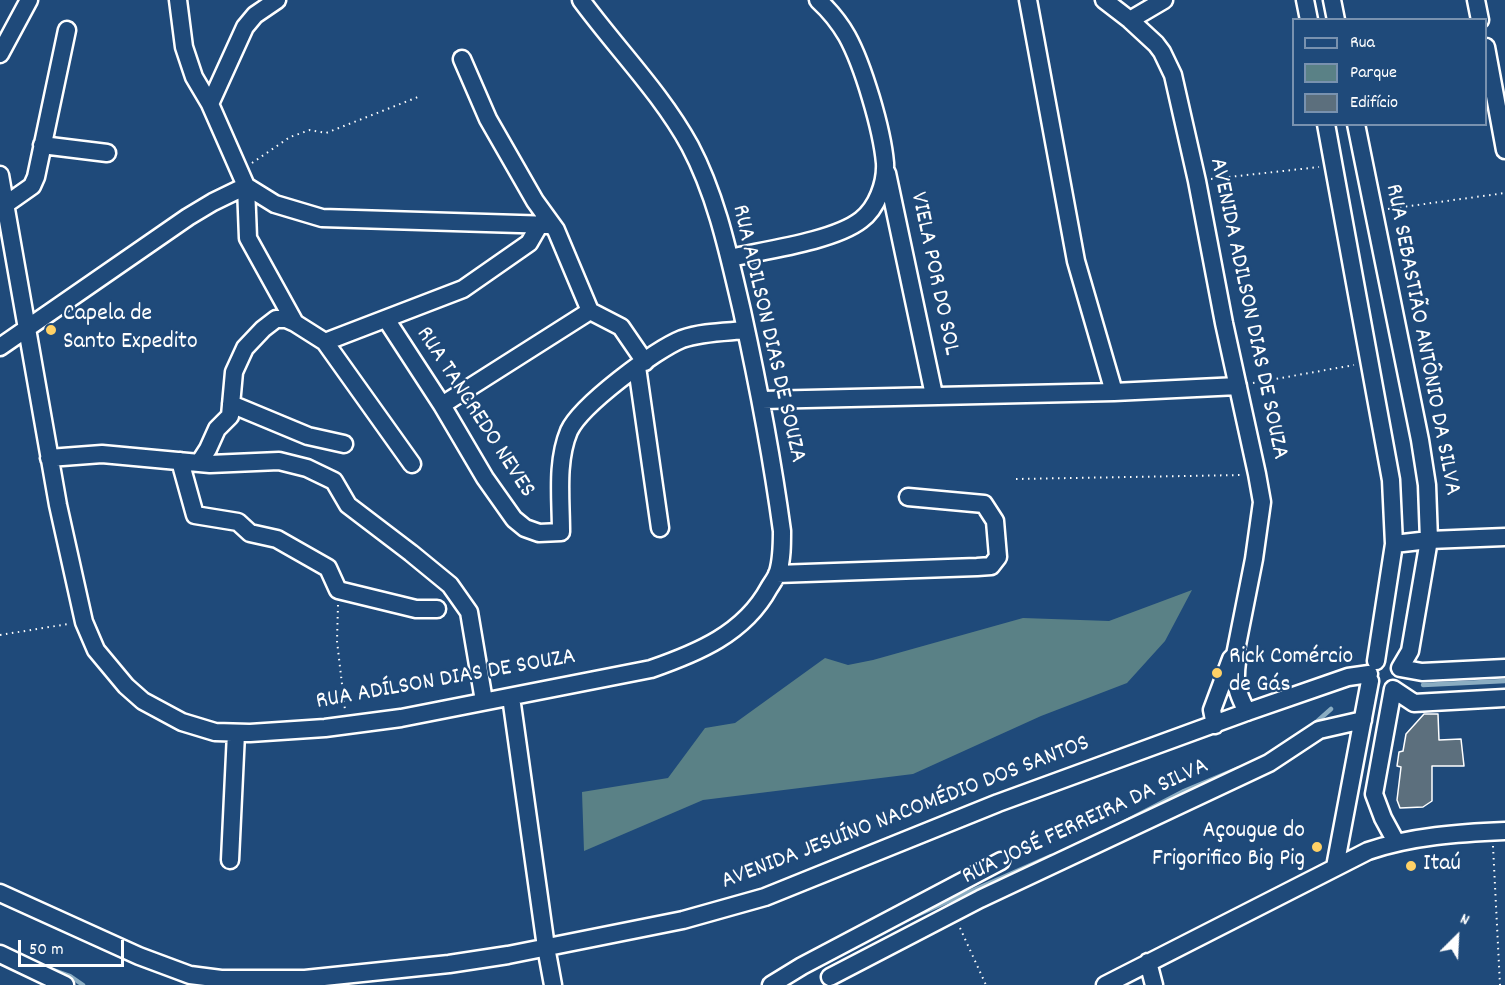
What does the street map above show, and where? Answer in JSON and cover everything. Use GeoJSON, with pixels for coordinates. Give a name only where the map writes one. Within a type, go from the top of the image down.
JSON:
{"type":"FeatureCollection","features":[{"type":"Feature","properties":{"kind":"street"},"geometry":{"type":"LineString","coordinates":[[0,54],[29,0]]}},
{"type":"Feature","properties":{"kind":"street"},"geometry":{"type":"LineString","coordinates":[[178,0],[184,47],[194,77],[210,104],[243,179],[248,238],[294,323]]}},
{"type":"Feature","properties":{"kind":"street"},"geometry":{"type":"LineString","coordinates":[[210,104],[245,27],[255,15],[277,0]]}},
{"type":"Feature","properties":{"kind":"street","name":"RUA ADILSON DIAS DE SOUZA"},"geometry":{"type":"LineString","coordinates":[[581,0],[671,115],[705,179],[730,258],[762,400],[782,531],[782,551],[777,574]]}},
{"type":"Feature","properties":{"kind":"street","name":"VIELA POR DO SOL"},"geometry":{"type":"LineString","coordinates":[[818,0],[831,12],[847,36],[862,71],[877,125],[934,395]]}},
{"type":"Feature","properties":{"kind":"street"},"geometry":{"type":"LineString","coordinates":[[1028,0],[1076,261],[1114,392]]}},
{"type":"Feature","properties":{"kind":"street","name":"AVENIDA ADILSON DIAS DE SOUZA"},"geometry":{"type":"LineString","coordinates":[[1104,0],[1130,20],[1162,52],[1170,68],[1197,181],[1262,502],[1254,559],[1235,655],[1231,659],[1212,710],[1215,725]]}},
{"type":"Feature","properties":{"kind":"street"},"geometry":{"type":"LineString","coordinates":[[1130,20],[1164,0]]}},
{"type":"Feature","properties":{"kind":"street"},"geometry":{"type":"LineString","coordinates":[[1305,0],[1309,18]]}},
{"type":"Feature","properties":{"kind":"street"},"geometry":{"type":"LineString","coordinates":[[1332,0],[1336,18]]}},
{"type":"Feature","properties":{"kind":"street"},"geometry":{"type":"LineString","coordinates":[[1476,0],[1480,18]]}},
{"type":"Feature","properties":{"kind":"street"},"geometry":{"type":"LineString","coordinates":[[5,205],[32,186],[36,177],[67,30]]}},
{"type":"Feature","properties":{"kind":"street"},"geometry":{"type":"LineString","coordinates":[[1487,57],[1505,150]]}},
{"type":"Feature","properties":{"kind":"street"},"geometry":{"type":"LineString","coordinates":[[462,59],[488,119],[546,224]]}},
{"type":"Feature","properties":{"kind":"street"},"geometry":{"type":"LineString","coordinates":[[1326,126],[1391,480],[1394,544],[1335,867]]}},
{"type":"Feature","properties":{"kind":"street","name":"RUA SEBASTIÃO ANTÔNIO DA SILVA"},"geometry":{"type":"LineString","coordinates":[[1356,126],[1420,440],[1427,485],[1429,540],[1410,651],[1400,668]]}},
{"type":"Feature","properties":{"kind":"street"},"geometry":{"type":"LineString","coordinates":[[42,145],[107,153]]}},
{"type":"Feature","properties":{"kind":"street"},"geometry":{"type":"LineString","coordinates":[[730,258],[843,231],[862,219],[873,208],[880,192],[885,164]]}},
{"type":"Feature","properties":{"kind":"street","name":"RUA ADÍLSON DIAS DE SOUZA"},"geometry":{"type":"LineString","coordinates":[[0,175],[49,458],[84,622],[96,650],[126,686],[142,701],[182,722],[215,732],[236,733],[346,725],[401,718],[651,669],[688,656],[720,639],[744,621],[756,609],[777,574]]}},
{"type":"Feature","properties":{"kind":"street"},"geometry":{"type":"LineString","coordinates":[[243,179],[275,204],[322,218],[546,224],[556,230],[590,311],[621,327],[641,365],[660,528]]}},
{"type":"Feature","properties":{"kind":"street"},"geometry":{"type":"LineString","coordinates":[[0,346],[213,202],[243,179]]}},
{"type":"Feature","properties":{"kind":"street"},"geometry":{"type":"LineString","coordinates":[[325,342],[463,289],[529,243],[546,224]]}},
{"type":"Feature","properties":{"kind":"street"},"geometry":{"type":"LineString","coordinates":[[442,405],[590,311]]}},
{"type":"Feature","properties":{"kind":"street"},"geometry":{"type":"LineString","coordinates":[[204,464],[217,429],[230,416],[234,372],[245,348],[276,319],[294,323],[325,342],[412,464]]}},
{"type":"Feature","properties":{"kind":"street","name":"RUA TANCREDO NEVES"},"geometry":{"type":"LineString","coordinates":[[386,319],[442,405],[485,478],[514,519],[525,528],[539,533],[561,532],[561,466],[569,431],[598,399],[641,365]]}},
{"type":"Feature","properties":{"kind":"street"},"geometry":{"type":"LineString","coordinates":[[641,365],[664,348],[684,339],[704,334],[746,330]]}},
{"type":"Feature","properties":{"kind":"street"},"geometry":{"type":"LineString","coordinates":[[762,400],[1114,392],[1238,386]]}},
{"type":"Feature","properties":{"kind":"street"},"geometry":{"type":"LineString","coordinates":[[231,404],[308,436],[344,444]]}},
{"type":"Feature","properties":{"kind":"street"},"geometry":{"type":"LineString","coordinates":[[49,458],[102,454],[204,464],[279,462],[307,468],[334,481],[348,505],[450,585],[469,612],[484,701]]}},
{"type":"Feature","properties":{"kind":"street"},"geometry":{"type":"LineString","coordinates":[[180,461],[195,515],[238,522],[250,533],[277,539],[328,568],[338,590],[416,609],[437,609]]}},
{"type":"Feature","properties":{"kind":"street"},"geometry":{"type":"LineString","coordinates":[[777,574],[991,566],[998,557],[995,521],[984,504],[908,497]]}},
{"type":"Feature","properties":{"kind":"street"},"geometry":{"type":"LineString","coordinates":[[1394,544],[1505,537]]}},
{"type":"Feature","properties":{"kind":"street","name":"AVENIDA ADILSON DIAS DE SOUZA"},"geometry":{"type":"LineString","coordinates":[[1235,655],[1238,662],[1236,688],[1247,712]]}},
{"type":"Feature","properties":{"kind":"street"},"geometry":{"type":"LineString","coordinates":[[1390,659],[1400,668],[1400,682],[1387,691],[1377,689],[1372,672],[1390,659]]}},
{"type":"Feature","properties":{"kind":"street"},"geometry":{"type":"LineString","coordinates":[[1400,668],[1422,672],[1505,668]]}},
{"type":"Feature","properties":{"kind":"street","name":"AVENIDA JESUÍNO NACOMÉDIO DOS SANTOS"},"geometry":{"type":"LineString","coordinates":[[0,892],[193,980],[305,979],[449,964],[683,920],[765,897],[998,803],[1247,712],[1348,677],[1372,672]]}},
{"type":"Feature","properties":{"kind":"street"},"geometry":{"type":"LineString","coordinates":[[1393,689],[1414,703],[1505,698]]}},
{"type":"Feature","properties":{"kind":"street"},"geometry":{"type":"LineString","coordinates":[[1393,689],[1374,794],[1383,818],[1396,842]]}},
{"type":"Feature","properties":{"kind":"street"},"geometry":{"type":"LineString","coordinates":[[511,697],[553,985]]}},
{"type":"Feature","properties":{"kind":"street","name":"RUA JOSÉ FERREIRA DA SILVA"},"geometry":{"type":"LineString","coordinates":[[830,977],[953,913],[1269,763],[1319,730],[1363,720]]}},
{"type":"Feature","properties":{"kind":"street"},"geometry":{"type":"LineString","coordinates":[[230,860],[236,733]]}},
{"type":"Feature","properties":{"kind":"street"},"geometry":{"type":"LineString","coordinates":[[1105,985],[1368,851],[1396,842],[1498,831]]}},
{"type":"Feature","properties":{"kind":"street","name":"RUA JOSÉ FERREIRA DA SILVA"},"geometry":{"type":"LineString","coordinates":[[771,985],[802,966],[1001,861]]}},
{"type":"Feature","properties":{"kind":"street"},"geometry":{"type":"LineString","coordinates":[[0,954],[64,985]]}},
{"type":"Feature","properties":{"kind":"street"},"geometry":{"type":"LineString","coordinates":[[1148,962],[1154,985]]}},
{"type":"Feature","properties":{"kind":"path"},"geometry":{"type":"LineString","coordinates":[[243,179],[290,137],[310,130],[326,133],[418,97]]}},
{"type":"Feature","properties":{"kind":"path"},"geometry":{"type":"LineString","coordinates":[[1197,181],[1332,166]]}},
{"type":"Feature","properties":{"kind":"path"},"geometry":{"type":"LineString","coordinates":[[1373,211],[1505,193]]}},
{"type":"Feature","properties":{"kind":"path"},"geometry":{"type":"LineString","coordinates":[[1238,386],[1370,362]]}},
{"type":"Feature","properties":{"kind":"path"},"geometry":{"type":"LineString","coordinates":[[1016,479],[1257,474]]}},
{"type":"Feature","properties":{"kind":"path"},"geometry":{"type":"LineString","coordinates":[[338,590],[337,641],[346,725]]}},
{"type":"Feature","properties":{"kind":"path"},"geometry":{"type":"LineString","coordinates":[[0,635],[84,622]]}},
{"type":"Feature","properties":{"kind":"path"},"geometry":{"type":"LineString","coordinates":[[1498,831],[1500,985]]}},
{"type":"Feature","properties":{"kind":"path"},"geometry":{"type":"LineString","coordinates":[[953,913],[986,985]]}},
{"type":"Feature","properties":{"kind":"green space"},"geometry":{"type":"Polygon","coordinates":[[[1192,590],[1165,641],[1127,683],[1041,716],[913,774],[703,800],[584,851],[582,792],[668,778],[705,728],[735,723],[825,658],[848,665],[873,660],[1023,618],[1109,621],[1192,590]]]}},
{"type":"Feature","properties":{"kind":"building"},"geometry":{"type":"Polygon","coordinates":[[[1424,714],[1438,714],[1439,740],[1461,739],[1464,766],[1432,766],[1432,801],[1423,807],[1400,808],[1397,800],[1401,767],[1397,766],[1399,752],[1403,751],[1406,734],[1424,714]]]}},
{"type":"Feature","properties":{"kind":"waterway"},"geometry":{"type":"LineString","coordinates":[[1423,685],[1505,681]]}},
{"type":"Feature","properties":{"kind":"waterway"},"geometry":{"type":"LineString","coordinates":[[1313,725],[1331,709]]}},
{"type":"Feature","properties":{"kind":"waterway"},"geometry":{"type":"LineString","coordinates":[[1111,829],[1184,791],[1239,768]]}},
{"type":"Feature","properties":{"kind":"waterway"},"geometry":{"type":"LineString","coordinates":[[908,919],[1051,856]]}},
{"type":"Feature","properties":{"kind":"waterway"},"geometry":{"type":"LineString","coordinates":[[45,967],[70,976],[83,985]]}},
{"type":"Feature","properties":{"kind":"place","name":"Capela de Santo Expedito"},"geometry":{"type":"Point","coordinates":[51,330]}},
{"type":"Feature","properties":{"kind":"place","name":"Rick Comércio de Gás"},"geometry":{"type":"Point","coordinates":[1217,673]}},
{"type":"Feature","properties":{"kind":"place","name":"Açougue do Frigorifico Big Pig"},"geometry":{"type":"Point","coordinates":[1317,847]}},
{"type":"Feature","properties":{"kind":"place","name":"Itaú"},"geometry":{"type":"Point","coordinates":[1411,866]}}]}
